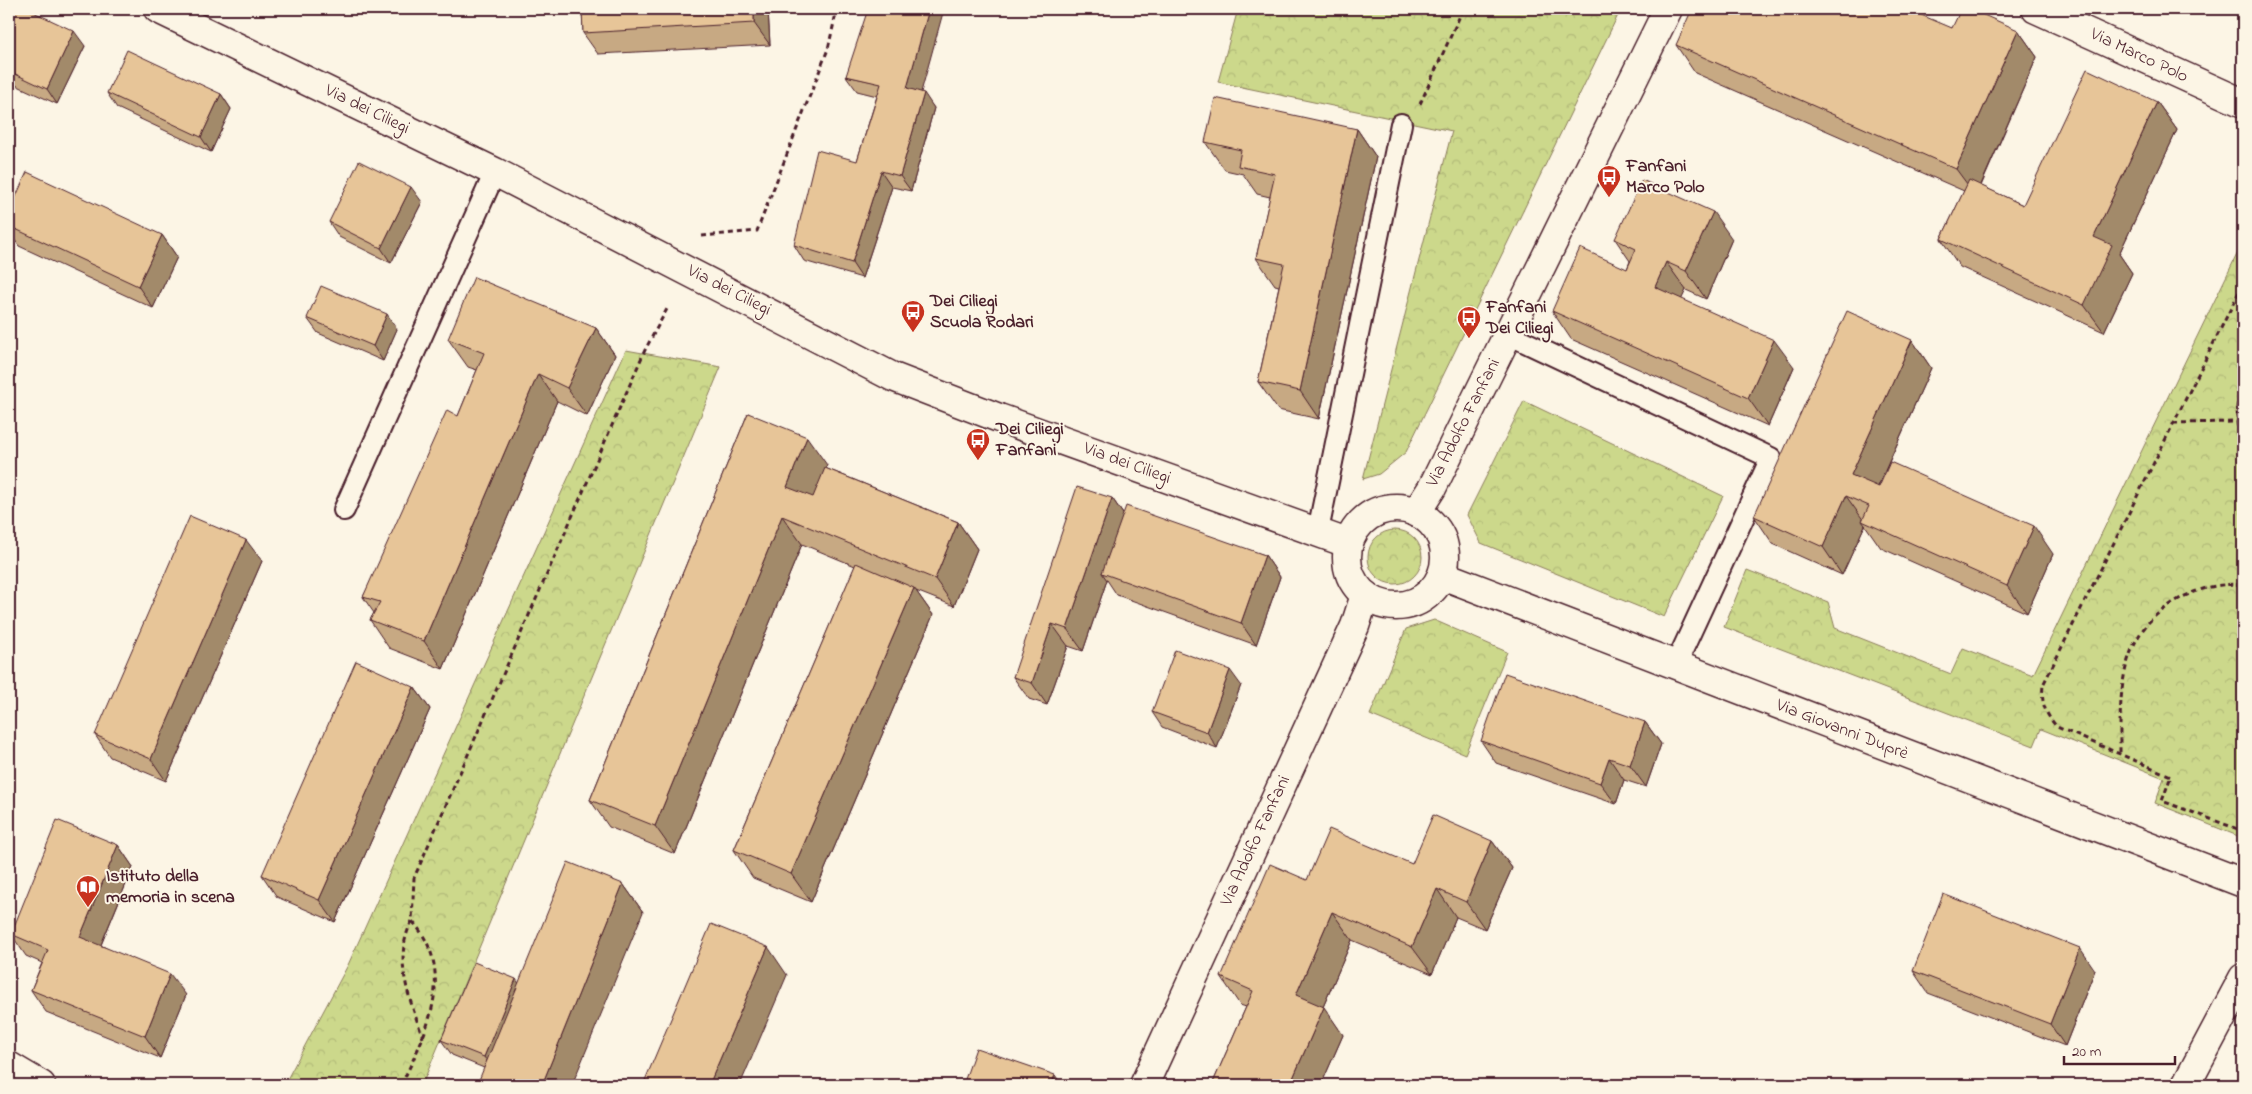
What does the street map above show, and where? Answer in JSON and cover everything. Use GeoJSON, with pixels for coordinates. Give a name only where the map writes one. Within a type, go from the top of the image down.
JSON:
{"type":"FeatureCollection","features":[{"type":"Feature","properties":{"kind":"street","name":"Via dei Ciliegi"},"geometry":{"type":"LineString","coordinates":[[158,9],[495,172],[893,377],[999,418],[1318,531],[1347,544]]}},
{"type":"Feature","properties":{"kind":"street","name":"Via Adolfo Fanfani"},"geometry":{"type":"LineString","coordinates":[[1416,513],[1432,488],[1668,9]]}},
{"type":"Feature","properties":{"kind":"street","name":"Via Marco Polo"},"geometry":{"type":"LineString","coordinates":[[2036,9],[2243,103]]}},
{"type":"Feature","properties":{"kind":"street"},"geometry":{"type":"LineString","coordinates":[[1401,508],[1416,513],[1429,521],[1438,533],[1444,546],[1445,561],[1442,575],[1433,589],[1422,598],[1408,604],[1393,606],[1378,603],[1365,595],[1354,583],[1348,569],[1347,544],[1359,524],[1371,515],[1386,509],[1401,508]]}},
{"type":"Feature","properties":{"kind":"street","name":"Via Giovanni Duprè"},"geometry":{"type":"LineString","coordinates":[[1442,575],[2243,883]]}},
{"type":"Feature","properties":{"kind":"street","name":"Via Adolfo Fanfani"},"geometry":{"type":"LineString","coordinates":[[1144,1085],[1354,626],[1365,595]]}},
{"type":"Feature","properties":{"kind":"street"},"geometry":{"type":"LineString","coordinates":[[2186,1085],[2243,978]]}},
{"type":"Feature","properties":{"kind":"street"},"geometry":{"type":"LineString","coordinates":[[9,1066],[41,1085]]}},
{"type":"Feature","properties":{"kind":"lane"},"geometry":{"type":"LineString","coordinates":[[1318,531],[1401,124]]}},
{"type":"Feature","properties":{"kind":"lane"},"geometry":{"type":"LineString","coordinates":[[344,510],[495,172]]}},
{"type":"Feature","properties":{"kind":"lane"},"geometry":{"type":"LineString","coordinates":[[1508,334],[1771,458],[1675,666]]}},
{"type":"Feature","properties":{"kind":"path"},"geometry":{"type":"LineString","coordinates":[[702,236],[757,230],[828,49],[837,9]]}},
{"type":"Feature","properties":{"kind":"path"},"geometry":{"type":"LineString","coordinates":[[1401,124],[1411,126],[1463,9]]}},
{"type":"Feature","properties":{"kind":"path"},"geometry":{"type":"LineString","coordinates":[[2243,284],[2043,685],[2041,701],[2046,715],[2057,727],[2120,752],[2171,776],[2162,801],[2243,831]]}},
{"type":"Feature","properties":{"kind":"path"},"geometry":{"type":"LineString","coordinates":[[424,1039],[408,990],[402,954],[405,935],[412,921],[414,878],[645,350],[667,309]]}},
{"type":"Feature","properties":{"kind":"path"},"geometry":{"type":"LineString","coordinates":[[2243,377],[2238,395],[2237,422],[2243,449]]}},
{"type":"Feature","properties":{"kind":"path"},"geometry":{"type":"LineString","coordinates":[[2174,423],[2237,422]]}},
{"type":"Feature","properties":{"kind":"path"},"geometry":{"type":"LineString","coordinates":[[2120,752],[2120,713],[2125,672],[2132,650],[2145,627],[2164,609],[2187,594],[2232,584],[2243,585]]}},
{"type":"Feature","properties":{"kind":"path"},"geometry":{"type":"LineString","coordinates":[[401,1085],[424,1039],[435,995],[435,977],[429,948],[422,932],[412,921]]}},
{"type":"Feature","properties":{"kind":"green space"},"geometry":{"type":"Polygon","coordinates":[[[1238,9],[1621,9],[1406,452],[1379,474],[1363,479],[1452,131],[1218,82],[1238,9]]]}},
{"type":"Feature","properties":{"kind":"green space"},"geometry":{"type":"Polygon","coordinates":[[[2243,242],[2243,838],[2155,803],[2164,778],[2041,729],[2034,746],[1724,627],[1747,570],[1828,602],[1835,628],[1951,674],[1963,648],[2033,675],[2243,242]]]}},
{"type":"Feature","properties":{"kind":"green space"},"geometry":{"type":"Polygon","coordinates":[[[626,350],[721,367],[422,1085],[284,1085],[348,965],[626,350]]]}},
{"type":"Feature","properties":{"kind":"green space"},"geometry":{"type":"Polygon","coordinates":[[[1524,401],[1723,496],[1664,617],[1481,543],[1467,515],[1524,401]]]}},
{"type":"Feature","properties":{"kind":"green space"},"geometry":{"type":"Polygon","coordinates":[[[1395,530],[1405,532],[1414,538],[1420,547],[1422,557],[1420,567],[1414,576],[1405,582],[1395,584],[1385,582],[1376,576],[1370,567],[1368,557],[1370,547],[1376,538],[1385,532],[1395,530]]]}},
{"type":"Feature","properties":{"kind":"green space"},"geometry":{"type":"Polygon","coordinates":[[[1434,620],[1507,652],[1465,754],[1370,715],[1406,629],[1434,620]]]}},
{"type":"Feature","properties":{"kind":"building"},"geometry":{"type":"Polygon","coordinates":[[[9,9],[27,9],[74,31],[47,89],[9,71],[9,9]]]}},
{"type":"Feature","properties":{"kind":"building"},"geometry":{"type":"Polygon","coordinates":[[[582,9],[754,9],[754,23],[583,33],[582,9]]]}},
{"type":"Feature","properties":{"kind":"building"},"geometry":{"type":"Polygon","coordinates":[[[868,9],[929,9],[907,88],[924,93],[900,176],[881,171],[852,263],[794,245],[817,150],[857,161],[881,84],[846,76],[868,9]]]}},
{"type":"Feature","properties":{"kind":"building"},"geometry":{"type":"Polygon","coordinates":[[[1692,9],[1907,9],[1952,28],[1961,9],[1970,9],[2018,30],[1956,169],[1676,45],[1692,9]]]}},
{"type":"Feature","properties":{"kind":"building"},"geometry":{"type":"Polygon","coordinates":[[[127,50],[221,94],[201,137],[107,93],[127,50]]]}},
{"type":"Feature","properties":{"kind":"building"},"geometry":{"type":"Polygon","coordinates":[[[2087,69],[2157,102],[2094,237],[2112,245],[2084,305],[1941,239],[1969,180],[2023,205],[2087,69]]]}},
{"type":"Feature","properties":{"kind":"building"},"geometry":{"type":"Polygon","coordinates":[[[1215,98],[1357,129],[1300,391],[1258,382],[1284,264],[1256,258],[1275,174],[1238,166],[1241,150],[1205,142],[1215,98]]]}},
{"type":"Feature","properties":{"kind":"building"},"geometry":{"type":"Polygon","coordinates":[[[359,161],[411,187],[381,248],[329,222],[359,161]]]}},
{"type":"Feature","properties":{"kind":"building"},"geometry":{"type":"Polygon","coordinates":[[[27,172],[162,235],[138,286],[9,226],[9,212],[27,172]]]}},
{"type":"Feature","properties":{"kind":"building"},"geometry":{"type":"Polygon","coordinates":[[[1642,180],[1713,212],[1686,271],[1666,262],[1655,287],[1774,340],[1748,398],[1552,311],[1580,248],[1627,269],[1636,249],[1615,239],[1642,180]]]}},
{"type":"Feature","properties":{"kind":"building"},"geometry":{"type":"Polygon","coordinates":[[[474,277],[596,328],[567,388],[538,374],[424,641],[370,620],[380,602],[363,597],[447,410],[458,416],[484,353],[448,339],[474,277]]]}},
{"type":"Feature","properties":{"kind":"building"},"geometry":{"type":"Polygon","coordinates":[[[321,286],[387,314],[373,346],[307,318],[321,286]]]}},
{"type":"Feature","properties":{"kind":"building"},"geometry":{"type":"Polygon","coordinates":[[[1847,311],[1912,340],[1851,475],[1879,487],[1890,462],[2034,526],[2007,586],[1862,521],[1869,506],[1846,496],[1823,547],[1754,516],[1847,311]]]}},
{"type":"Feature","properties":{"kind":"building"},"geometry":{"type":"Polygon","coordinates":[[[748,413],[807,437],[787,487],[813,497],[825,468],[958,522],[935,579],[782,516],[655,826],[590,800],[748,413]]]}},
{"type":"Feature","properties":{"kind":"building"},"geometry":{"type":"Polygon","coordinates":[[[1077,487],[1112,498],[1067,629],[1052,624],[1032,683],[1013,677],[1077,487]]]}},
{"type":"Feature","properties":{"kind":"building"},"geometry":{"type":"Polygon","coordinates":[[[1126,506],[1265,555],[1241,623],[1102,573],[1126,506]]]}},
{"type":"Feature","properties":{"kind":"building"},"geometry":{"type":"Polygon","coordinates":[[[190,516],[246,540],[151,759],[95,735],[190,516]]]}},
{"type":"Feature","properties":{"kind":"building"},"geometry":{"type":"Polygon","coordinates":[[[856,563],[914,588],[791,874],[734,850],[856,563]]]}},
{"type":"Feature","properties":{"kind":"building"},"geometry":{"type":"Polygon","coordinates":[[[1175,650],[1230,670],[1207,732],[1152,712],[1175,650]]]}},
{"type":"Feature","properties":{"kind":"building"},"geometry":{"type":"Polygon","coordinates":[[[356,661],[414,687],[319,900],[262,875],[356,661]]]}},
{"type":"Feature","properties":{"kind":"building"},"geometry":{"type":"Polygon","coordinates":[[[1505,673],[1645,722],[1630,765],[1609,758],[1600,783],[1481,741],[1505,673]]]}},
{"type":"Feature","properties":{"kind":"building"},"geometry":{"type":"Polygon","coordinates":[[[1433,815],[1492,841],[1466,902],[1437,889],[1412,947],[1332,912],[1296,995],[1324,1007],[1290,1085],[1212,1085],[1253,991],[1221,977],[1270,864],[1307,880],[1329,829],[1412,864],[1433,815]]]}},
{"type":"Feature","properties":{"kind":"building"},"geometry":{"type":"Polygon","coordinates":[[[57,820],[118,845],[80,937],[170,974],[145,1036],[31,990],[48,950],[11,934],[57,820]]]}},
{"type":"Feature","properties":{"kind":"building"},"geometry":{"type":"Polygon","coordinates":[[[568,862],[623,884],[542,1085],[477,1085],[568,862]]]}},
{"type":"Feature","properties":{"kind":"building"},"geometry":{"type":"Polygon","coordinates":[[[1943,894],[2080,948],[2050,1024],[1913,971],[1943,894]]]}},
{"type":"Feature","properties":{"kind":"building"},"geometry":{"type":"Polygon","coordinates":[[[711,924],[768,947],[709,1085],[643,1085],[711,924]]]}},
{"type":"Feature","properties":{"kind":"building"},"geometry":{"type":"Polygon","coordinates":[[[474,962],[516,979],[484,1057],[441,1040],[474,962]]]}},
{"type":"Feature","properties":{"kind":"building"},"geometry":{"type":"Polygon","coordinates":[[[976,1048],[1055,1075],[1051,1085],[963,1085],[976,1048]]]}},
{"type":"Feature","properties":{"kind":"place","name":"Fanfani Marco Polo"},"geometry":{"type":"Point","coordinates":[1609,198]}},
{"type":"Feature","properties":{"kind":"place","name":"Dei Ciliegi Scuola Rodari"},"geometry":{"type":"Point","coordinates":[913,333]}},
{"type":"Feature","properties":{"kind":"place","name":"Fanfani Dei Ciliegi"},"geometry":{"type":"Point","coordinates":[1469,339]}},
{"type":"Feature","properties":{"kind":"place","name":"Dei Ciliegi Fanfani"},"geometry":{"type":"Point","coordinates":[978,461]}},
{"type":"Feature","properties":{"kind":"place","name":"Istituto della memoria in scena"},"geometry":{"type":"Point","coordinates":[88,908]}}]}
